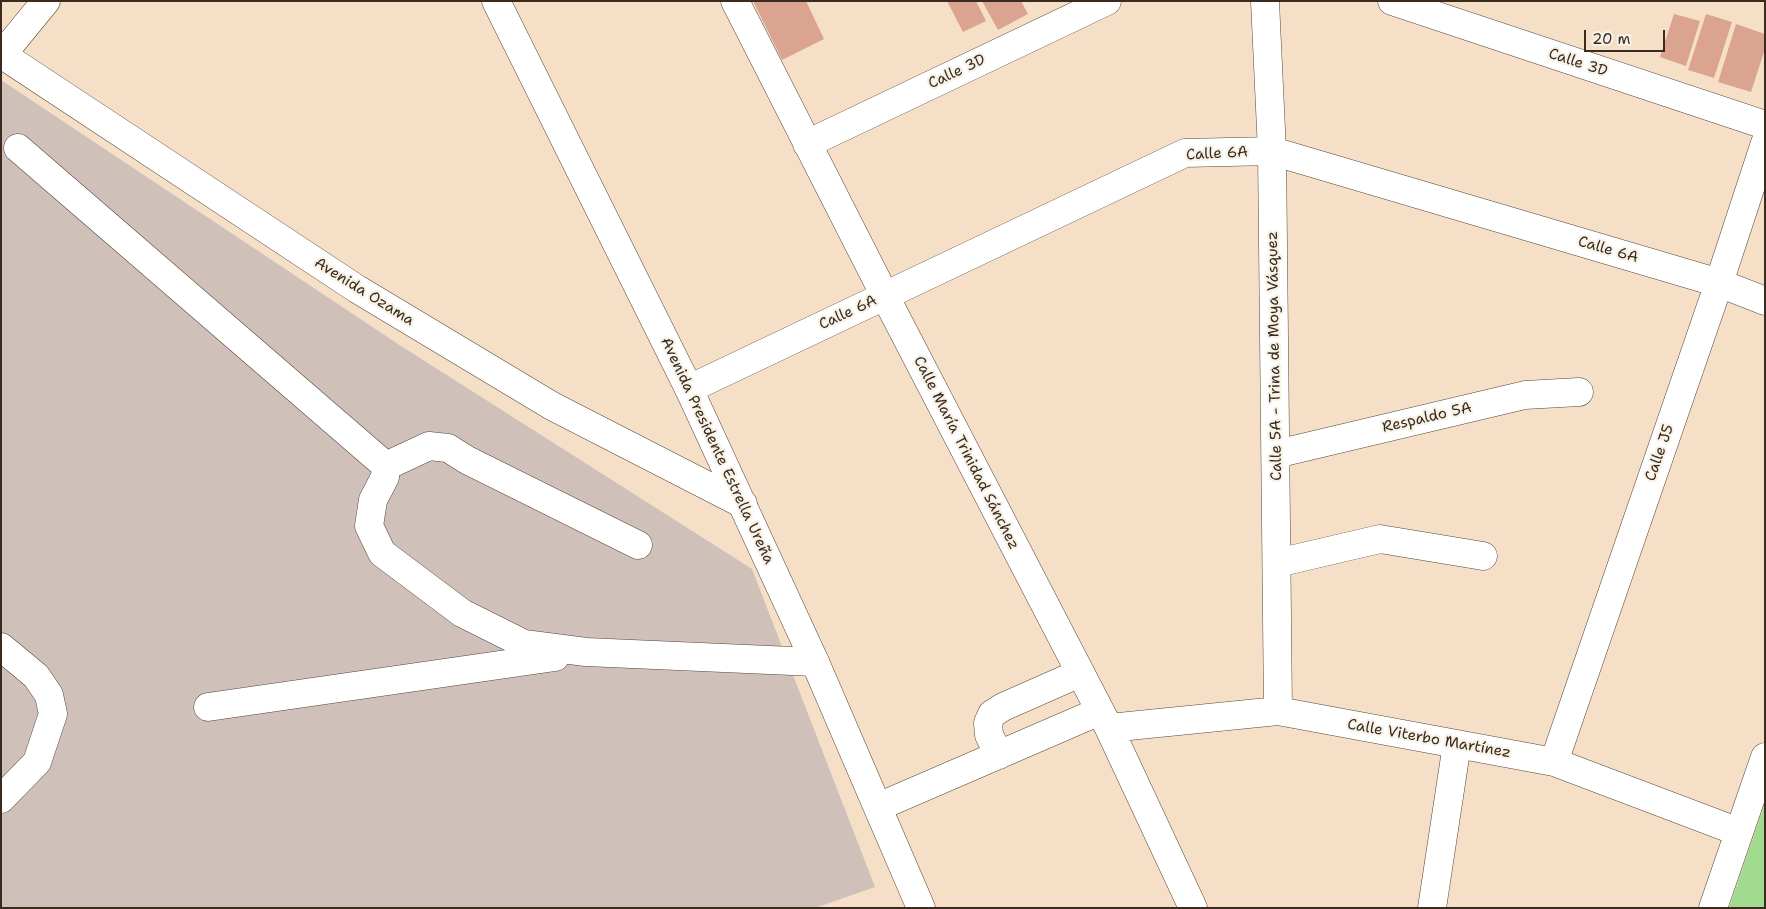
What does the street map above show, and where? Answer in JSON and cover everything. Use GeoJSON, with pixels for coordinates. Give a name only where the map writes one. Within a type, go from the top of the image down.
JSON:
{"type":"FeatureCollection","features":[{"type":"Feature","properties":{"kind":"street"},"geometry":{"type":"LineString","coordinates":[[2,55],[46,1]]}},
{"type":"Feature","properties":{"kind":"street","name":"Avenida Presidente Estrella Ureña"},"geometry":{"type":"LineString","coordinates":[[496,1],[689,389],[743,504],[815,662],[921,908]]}},
{"type":"Feature","properties":{"kind":"street","name":"Calle María Trinidad Sánchez"},"geometry":{"type":"LineString","coordinates":[[735,1],[1104,720],[1193,908]]}},
{"type":"Feature","properties":{"kind":"street","name":"Calle 3D"},"geometry":{"type":"LineString","coordinates":[[807,144],[1107,1]]}},
{"type":"Feature","properties":{"kind":"street","name":"Calle 5A - Trina de Moya Vásquez"},"geometry":{"type":"LineString","coordinates":[[1265,1],[1272,151],[1278,711]]}},
{"type":"Feature","properties":{"kind":"street","name":"Calle 3D"},"geometry":{"type":"LineString","coordinates":[[1392,1],[1765,125]]}},
{"type":"Feature","properties":{"kind":"street","name":"Avenida Ozama"},"geometry":{"type":"LineString","coordinates":[[2,55],[357,288],[552,406],[743,504]]}},
{"type":"Feature","properties":{"kind":"street","name":"Calle J5"},"geometry":{"type":"LineString","coordinates":[[1554,762],[1719,283],[1765,143]]}},
{"type":"Feature","properties":{"kind":"street"},"geometry":{"type":"LineString","coordinates":[[18,148],[386,466]]}},
{"type":"Feature","properties":{"kind":"street","name":"Calle 6A"},"geometry":{"type":"LineString","coordinates":[[689,389],[1185,153],[1272,151],[1719,283],[1765,301]]}},
{"type":"Feature","properties":{"kind":"street","name":"Respaldo 5A"},"geometry":{"type":"LineString","coordinates":[[1276,454],[1525,395],[1579,392]]}},
{"type":"Feature","properties":{"kind":"street"},"geometry":{"type":"LineString","coordinates":[[386,466],[429,446],[448,448],[467,460],[638,545]]}},
{"type":"Feature","properties":{"kind":"street"},"geometry":{"type":"LineString","coordinates":[[386,466],[385,477],[373,500],[369,526],[382,553],[462,613],[524,644],[586,652],[815,662]]}},
{"type":"Feature","properties":{"kind":"street"},"geometry":{"type":"LineString","coordinates":[[1277,563],[1380,539],[1483,556]]}},
{"type":"Feature","properties":{"kind":"street"},"geometry":{"type":"LineString","coordinates":[[1,647],[36,676],[49,695],[53,714],[37,762],[1,799]]}},
{"type":"Feature","properties":{"kind":"street"},"geometry":{"type":"LineString","coordinates":[[208,707],[586,652]]}},
{"type":"Feature","properties":{"kind":"street"},"geometry":{"type":"LineString","coordinates":[[999,755],[989,735],[988,723],[992,714],[1003,707],[1080,673]]}},
{"type":"Feature","properties":{"kind":"street","name":"Calle Viterbo Martínez"},"geometry":{"type":"LineString","coordinates":[[878,807],[999,755],[1104,720],[1278,711],[1554,762],[1738,832]]}},
{"type":"Feature","properties":{"kind":"street"},"geometry":{"type":"LineString","coordinates":[[1432,908],[1457,744]]}},
{"type":"Feature","properties":{"kind":"street"},"geometry":{"type":"LineString","coordinates":[[1713,908],[1765,757]]}},
{"type":"Feature","properties":{"kind":"shaded area"},"geometry":{"type":"Polygon","coordinates":[[[1,80],[398,344],[752,569],[875,887],[815,908],[1,908],[1,80]]]}},
{"type":"Feature","properties":{"kind":"green space"},"geometry":{"type":"Polygon","coordinates":[[[1765,803],[1765,908],[1729,908],[1765,803]]]}},
{"type":"Feature","properties":{"kind":"building"},"geometry":{"type":"Polygon","coordinates":[[[753,1],[806,1],[824,39],[782,60],[753,1]]]}},
{"type":"Feature","properties":{"kind":"building"},"geometry":{"type":"Polygon","coordinates":[[[947,1],[976,1],[986,21],[963,32],[947,1]]]}},
{"type":"Feature","properties":{"kind":"building"},"geometry":{"type":"Polygon","coordinates":[[[982,1],[1021,1],[1028,14],[998,30],[982,1]]]}},
{"type":"Feature","properties":{"kind":"building"},"geometry":{"type":"Polygon","coordinates":[[[1674,14],[1700,21],[1686,66],[1660,57],[1674,14]]]}},
{"type":"Feature","properties":{"kind":"building"},"geometry":{"type":"Polygon","coordinates":[[[1706,14],[1732,22],[1714,78],[1688,70],[1706,14]]]}},
{"type":"Feature","properties":{"kind":"building"},"geometry":{"type":"Polygon","coordinates":[[[1736,24],[1765,34],[1765,49],[1751,92],[1718,82],[1736,24]]]}}]}
